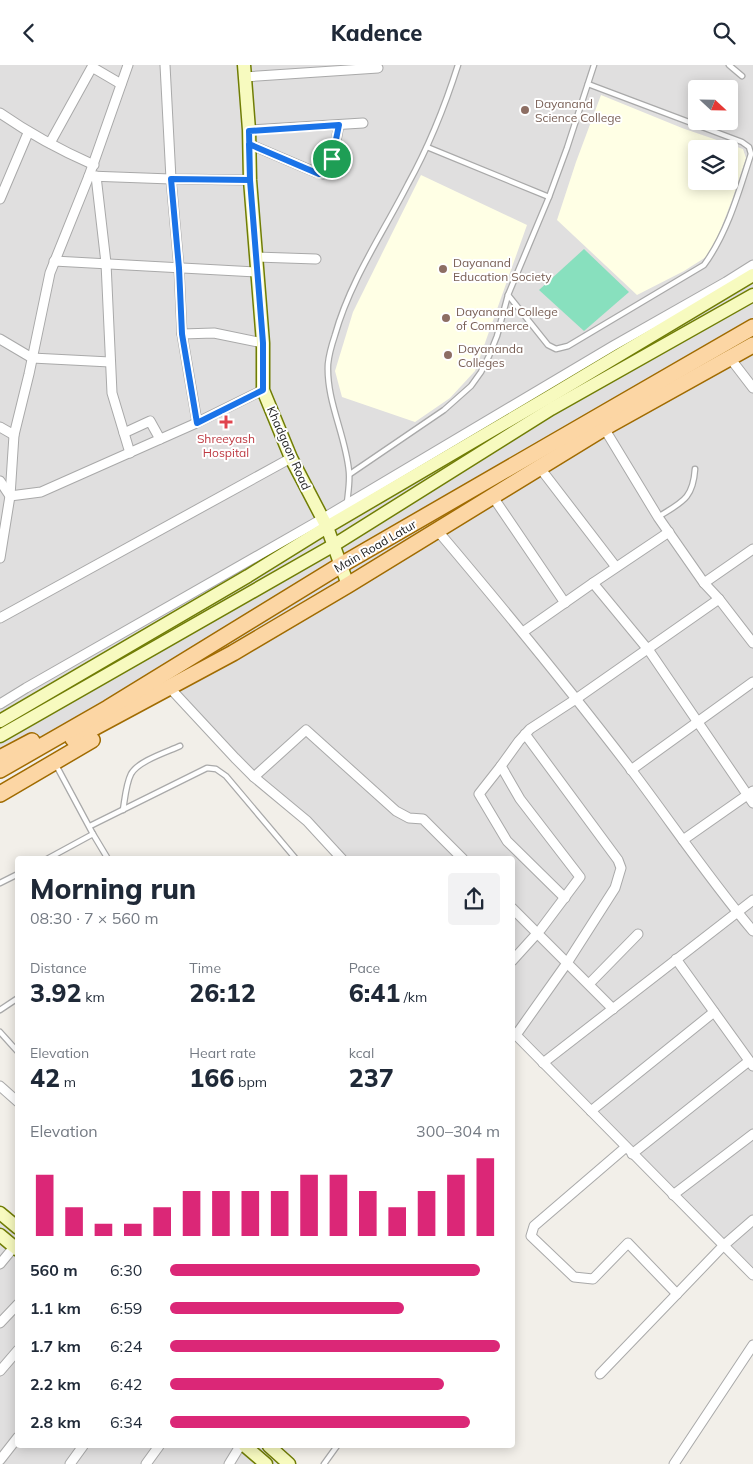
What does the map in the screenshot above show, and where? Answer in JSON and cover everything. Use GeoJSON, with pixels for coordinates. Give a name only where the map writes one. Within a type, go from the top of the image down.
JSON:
{"type":"FeatureCollection","features":[{"type":"Feature","properties":{"kind":"main road","name":"Main Road Latur"},"geometry":{"type":"LineString","coordinates":[[0,779],[143,694],[341,565],[753,327]]}},
{"type":"Feature","properties":{"kind":"main road","name":"Main Road Latur"},"geometry":{"type":"LineString","coordinates":[[0,770],[143,694],[169,687],[232,653],[348,585],[604,428],[753,345]]}},
{"type":"Feature","properties":{"kind":"main road"},"geometry":{"type":"LineString","coordinates":[[0,758],[110,696],[143,694]]}},
{"type":"Feature","properties":{"kind":"main road"},"geometry":{"type":"LineString","coordinates":[[0,794],[119,724],[143,694]]}},
{"type":"Feature","properties":{"kind":"street"},"geometry":{"type":"LineString","coordinates":[[0,558],[10,496],[14,435],[50,273],[92,176],[128,65]]}},
{"type":"Feature","properties":{"kind":"street"},"geometry":{"type":"LineString","coordinates":[[165,65],[182,334],[197,423]]}},
{"type":"Feature","properties":{"kind":"street"},"geometry":{"type":"LineString","coordinates":[[50,143],[90,66],[121,84]]}},
{"type":"Feature","properties":{"kind":"street"},"geometry":{"type":"LineString","coordinates":[[244,71],[378,68]]}},
{"type":"Feature","properties":{"kind":"street","name":"Khadgaon Road"},"geometry":{"type":"LineString","coordinates":[[244,71],[249,131],[250,180],[263,343],[263,390],[291,458],[325,523],[348,585]]}},
{"type":"Feature","properties":{"kind":"street"},"geometry":{"type":"LineString","coordinates":[[0,113],[28,133],[94,165]]}},
{"type":"Feature","properties":{"kind":"street"},"geometry":{"type":"LineString","coordinates":[[249,131],[363,123]]}},
{"type":"Feature","properties":{"kind":"street"},"geometry":{"type":"LineString","coordinates":[[249,144],[315,172],[323,173],[327,171],[332,159],[339,125]]}},
{"type":"Feature","properties":{"kind":"street"},"geometry":{"type":"LineString","coordinates":[[0,199],[28,133]]}},
{"type":"Feature","properties":{"kind":"street"},"geometry":{"type":"LineString","coordinates":[[92,176],[250,180]]}},
{"type":"Feature","properties":{"kind":"street"},"geometry":{"type":"LineString","coordinates":[[92,176],[106,263],[112,393],[130,453]]}},
{"type":"Feature","properties":{"kind":"street"},"geometry":{"type":"LineString","coordinates":[[256,257],[316,259]]}},
{"type":"Feature","properties":{"kind":"street"},"geometry":{"type":"LineString","coordinates":[[54,261],[258,272]]}},
{"type":"Feature","properties":{"kind":"street"},"geometry":{"type":"LineString","coordinates":[[0,721],[248,576],[325,523],[347,504],[614,345],[753,265]]}},
{"type":"Feature","properties":{"kind":"street"},"geometry":{"type":"LineString","coordinates":[[0,704],[164,608],[325,523],[725,293],[753,275]]}},
{"type":"Feature","properties":{"kind":"street"},"geometry":{"type":"LineString","coordinates":[[725,293],[732,307]]}},
{"type":"Feature","properties":{"kind":"street"},"geometry":{"type":"LineString","coordinates":[[0,736],[334,545],[551,409],[753,295]]}},
{"type":"Feature","properties":{"kind":"street"},"geometry":{"type":"LineString","coordinates":[[182,334],[214,333],[263,343]]}},
{"type":"Feature","properties":{"kind":"street"},"geometry":{"type":"LineString","coordinates":[[0,339],[32,358],[110,362]]}},
{"type":"Feature","properties":{"kind":"street"},"geometry":{"type":"LineString","coordinates":[[730,358],[753,388]]}},
{"type":"Feature","properties":{"kind":"street"},"geometry":{"type":"LineString","coordinates":[[10,496],[41,492],[197,423],[263,390]]}},
{"type":"Feature","properties":{"kind":"street"},"geometry":{"type":"LineString","coordinates":[[124,433],[150,421],[160,439]]}},
{"type":"Feature","properties":{"kind":"street"},"geometry":{"type":"LineString","coordinates":[[0,427],[14,435]]}},
{"type":"Feature","properties":{"kind":"street"},"geometry":{"type":"LineString","coordinates":[[604,428],[658,517],[704,583],[753,643]]}},
{"type":"Feature","properties":{"kind":"street"},"geometry":{"type":"LineString","coordinates":[[0,618],[291,458]]}},
{"type":"Feature","properties":{"kind":"street"},"geometry":{"type":"LineString","coordinates":[[540,468],[616,567]]}},
{"type":"Feature","properties":{"kind":"street"},"geometry":{"type":"LineString","coordinates":[[0,481],[10,496]]}},
{"type":"Feature","properties":{"kind":"street"},"geometry":{"type":"LineString","coordinates":[[493,497],[566,603]]}},
{"type":"Feature","properties":{"kind":"street"},"geometry":{"type":"LineString","coordinates":[[437,530],[523,632],[576,699],[753,931]]}},
{"type":"Feature","properties":{"kind":"street"},"geometry":{"type":"LineString","coordinates":[[523,632],[669,532]]}},
{"type":"Feature","properties":{"kind":"street"},"geometry":{"type":"LineString","coordinates":[[704,583],[753,550]]}},
{"type":"Feature","properties":{"kind":"street"},"geometry":{"type":"LineString","coordinates":[[592,583],[648,649],[750,793],[753,803]]}},
{"type":"Feature","properties":{"kind":"street"},"geometry":{"type":"LineString","coordinates":[[565,898],[508,841],[479,794],[530,729],[719,599]]}},
{"type":"Feature","properties":{"kind":"street"},"geometry":{"type":"LineString","coordinates":[[631,770],[753,682]]}},
{"type":"Feature","properties":{"kind":"street"},"geometry":{"type":"LineString","coordinates":[[169,687],[234,758],[307,821],[339,856]]}},
{"type":"Feature","properties":{"kind":"street"},"geometry":{"type":"LineString","coordinates":[[254,777],[306,730],[396,811],[410,817],[424,819],[460,856]]}},
{"type":"Feature","properties":{"kind":"street"},"geometry":{"type":"LineString","coordinates":[[515,1033],[567,963],[615,888],[621,868],[618,860],[525,734]]}},
{"type":"Feature","properties":{"kind":"street"},"geometry":{"type":"LineString","coordinates":[[501,767],[520,799],[580,877],[537,933],[515,958]]}},
{"type":"Feature","properties":{"kind":"street"},"geometry":{"type":"LineString","coordinates":[[683,840],[750,793]]}},
{"type":"Feature","properties":{"kind":"street"},"geometry":{"type":"LineString","coordinates":[[543,1063],[753,900]]}},
{"type":"Feature","properties":{"kind":"street"},"geometry":{"type":"LineString","coordinates":[[515,911],[613,1009]]}},
{"type":"Feature","properties":{"kind":"street"},"geometry":{"type":"LineString","coordinates":[[588,984],[638,934]]}},
{"type":"Feature","properties":{"kind":"street"},"geometry":{"type":"LineString","coordinates":[[676,959],[751,1064],[629,1150],[534,1226],[531,1236],[574,1277],[593,1279],[628,1243],[677,1293]]}},
{"type":"Feature","properties":{"kind":"street"},"geometry":{"type":"LineString","coordinates":[[591,1111],[714,1011]]}},
{"type":"Feature","properties":{"kind":"street"},"geometry":{"type":"LineString","coordinates":[[515,1035],[753,1275]]}},
{"type":"Feature","properties":{"kind":"street"},"geometry":{"type":"LineString","coordinates":[[0,1086],[15,1099]]}},
{"type":"Feature","properties":{"kind":"street"},"geometry":{"type":"LineString","coordinates":[[673,1195],[753,1134]]}},
{"type":"Feature","properties":{"kind":"street"},"geometry":{"type":"LineString","coordinates":[[0,1213],[15,1226]]}},
{"type":"Feature","properties":{"kind":"street"},"geometry":{"type":"LineString","coordinates":[[600,1373],[723,1246],[753,1220]]}},
{"type":"Feature","properties":{"kind":"street"},"geometry":{"type":"LineString","coordinates":[[0,1235],[15,1248]]}},
{"type":"Feature","properties":{"kind":"street"},"geometry":{"type":"LineString","coordinates":[[0,1264],[15,1250]]}},
{"type":"Feature","properties":{"kind":"street"},"geometry":{"type":"LineString","coordinates":[[0,1323],[15,1307]]}},
{"type":"Feature","properties":{"kind":"street"},"geometry":{"type":"LineString","coordinates":[[674,1464],[749,1360],[753,1345]]}},
{"type":"Feature","properties":{"kind":"street"},"geometry":{"type":"LineString","coordinates":[[0,1371],[15,1354]]}},
{"type":"Feature","properties":{"kind":"street"},"geometry":{"type":"LineString","coordinates":[[0,1459],[15,1441]]}},
{"type":"Feature","properties":{"kind":"street"},"geometry":{"type":"LineString","coordinates":[[70,1464],[81,1448]]}},
{"type":"Feature","properties":{"kind":"street"},"geometry":{"type":"LineString","coordinates":[[146,1464],[157,1448]]}},
{"type":"Feature","properties":{"kind":"street"},"geometry":{"type":"LineString","coordinates":[[229,1464],[239,1448]]}},
{"type":"Feature","properties":{"kind":"street"},"geometry":{"type":"LineString","coordinates":[[247,1448],[266,1464]]}},
{"type":"Feature","properties":{"kind":"street"},"geometry":{"type":"LineString","coordinates":[[271,1448],[289,1464]]}},
{"type":"Feature","properties":{"kind":"lane"},"geometry":{"type":"LineString","coordinates":[[347,504],[350,474],[330,389],[328,364],[331,347],[350,291],[427,147],[447,100],[458,65]]}},
{"type":"Feature","properties":{"kind":"lane"},"geometry":{"type":"LineString","coordinates":[[350,474],[444,409],[471,386],[481,372],[497,336],[508,295],[549,197],[594,65]]}},
{"type":"Feature","properties":{"kind":"lane"},"geometry":{"type":"LineString","coordinates":[[729,65],[742,76]]}},
{"type":"Feature","properties":{"kind":"lane"},"geometry":{"type":"LineString","coordinates":[[508,295],[548,345],[556,349],[568,346],[704,265],[713,253],[733,209],[751,154],[749,147],[733,139],[588,85]]}},
{"type":"Feature","properties":{"kind":"lane"},"geometry":{"type":"LineString","coordinates":[[427,147],[549,197]]}},
{"type":"Feature","properties":{"kind":"lane"},"geometry":{"type":"LineString","coordinates":[[658,517],[679,505],[688,495],[694,483],[695,469]]}},
{"type":"Feature","properties":{"kind":"lane"},"geometry":{"type":"LineString","coordinates":[[123,810],[131,773],[138,765],[180,746]]}},
{"type":"Feature","properties":{"kind":"lane"},"geometry":{"type":"LineString","coordinates":[[54,761],[106,856]]}},
{"type":"Feature","properties":{"kind":"lane"},"geometry":{"type":"LineString","coordinates":[[90,826],[207,768],[216,769],[226,776],[293,856]]}},
{"type":"Feature","properties":{"kind":"lane"},"geometry":{"type":"LineString","coordinates":[[53,856],[93,834]]}},
{"type":"Feature","properties":{"kind":"lane"},"geometry":{"type":"LineString","coordinates":[[0,883],[15,876]]}},
{"type":"Feature","properties":{"kind":"lane"},"geometry":{"type":"LineString","coordinates":[[0,1010],[15,1000]]}},
{"type":"Feature","properties":{"kind":"lane"},"geometry":{"type":"LineString","coordinates":[[0,1032],[15,1050]]}},
{"type":"Feature","properties":{"kind":"lane"},"geometry":{"type":"LineString","coordinates":[[324,1464],[336,1448]]}},
{"type":"Feature","properties":{"kind":"shaded area"},"geometry":{"type":"Polygon","coordinates":[[[0,65],[753,65],[753,1274],[515,1037],[515,856],[334,856],[165,684],[0,769],[0,65]]]}},
{"type":"Feature","properties":{"kind":"shaded area"},"geometry":{"type":"Polygon","coordinates":[[[601,95],[717,140],[688,140],[688,190],[735,190],[715,244],[706,257],[684,271],[637,295],[557,220],[601,95]]]}},
{"type":"Feature","properties":{"kind":"shaded area"},"geometry":{"type":"Polygon","coordinates":[[[738,147],[743,149],[746,158],[738,182],[738,147]]]}},
{"type":"Feature","properties":{"kind":"shaded area","name":"Dayanand Education Society"},"geometry":{"type":"Polygon","coordinates":[[[421,175],[527,225],[475,371],[450,398],[415,422],[342,397],[335,371],[353,312],[421,175]]]}},
{"type":"Feature","properties":{"kind":"shaded area"},"geometry":{"type":"Polygon","coordinates":[[[0,1221],[15,1234],[15,1448],[263,1448],[281,1464],[0,1464],[0,1221]]]}},
{"type":"Feature","properties":{"kind":"green space"},"geometry":{"type":"Polygon","coordinates":[[[584,249],[629,292],[584,331],[539,290],[584,249]]]}},
{"type":"Feature","properties":{"kind":"place","name":"Dayanand Science College"},"geometry":{"type":"Point","coordinates":[525,110]}},
{"type":"Feature","properties":{"kind":"place","name":"Dayanand Education Society"},"geometry":{"type":"Point","coordinates":[443,269]}},
{"type":"Feature","properties":{"kind":"place","name":"Dayanand College of Commerce"},"geometry":{"type":"Point","coordinates":[446,318]}},
{"type":"Feature","properties":{"kind":"place","name":"Dayananda Colleges"},"geometry":{"type":"Point","coordinates":[448,355]}},
{"type":"Feature","properties":{"kind":"place","name":"Shreeyash Hospital"},"geometry":{"type":"Point","coordinates":[226,422]}},
{"type":"Feature","properties":{"kind":"route"},"geometry":{"type":"LineString","coordinates":[[332,159],[327,171],[319,174],[249,144],[250,180],[171,179],[179,268],[182,334],[197,423],[263,390],[263,343],[250,180],[249,144],[249,131],[339,125],[332,159]]}}]}
